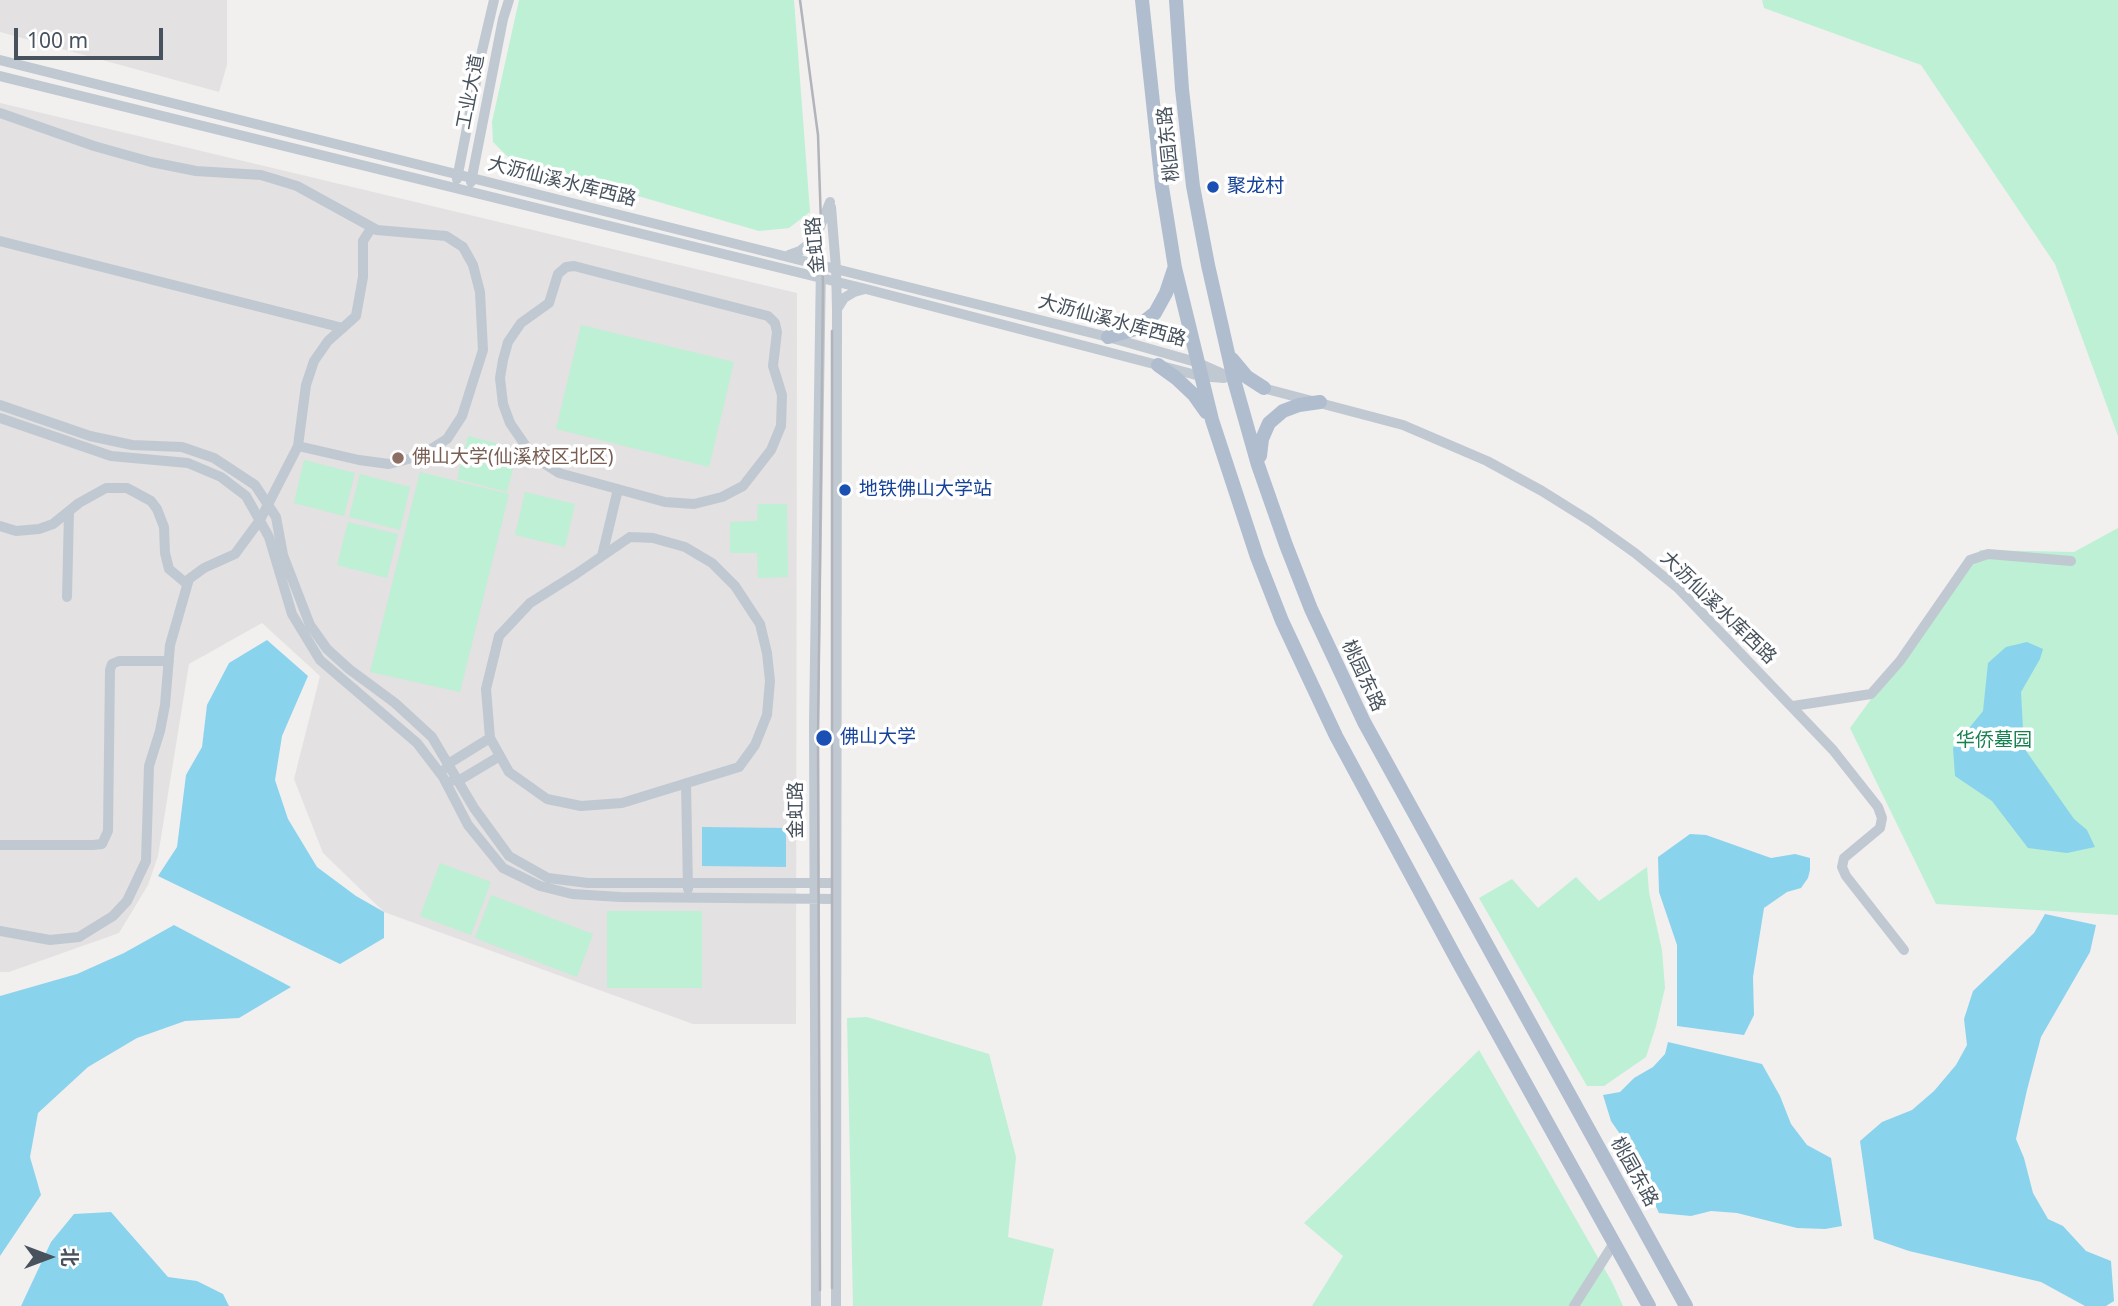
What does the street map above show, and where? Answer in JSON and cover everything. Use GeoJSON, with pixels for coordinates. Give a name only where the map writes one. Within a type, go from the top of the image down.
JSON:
{"type":"FeatureCollection","features":[{"type":"Feature","properties":{"kind":"main road","name":"桃园东路"},"geometry":{"type":"LineString","coordinates":[[1142,0],[1162,187],[1175,268],[1198,369],[1234,493],[1282,621],[1336,736],[1463,972],[1649,1306]]}},
{"type":"Feature","properties":{"kind":"main road","name":"桃园东路"},"geometry":{"type":"LineString","coordinates":[[1176,0],[1182,89],[1193,186],[1225,345],[1258,464],[1286,545],[1311,609],[1364,722],[1686,1306]]}},
{"type":"Feature","properties":{"kind":"main road"},"geometry":{"type":"LineString","coordinates":[[1108,337],[1135,329],[1155,313],[1175,268]]}},
{"type":"Feature","properties":{"kind":"main road"},"geometry":{"type":"LineString","coordinates":[[1225,345],[1234,363],[1247,377],[1264,388]]}},
{"type":"Feature","properties":{"kind":"main road"},"geometry":{"type":"LineString","coordinates":[[1158,365],[1194,395],[1212,420]]}},
{"type":"Feature","properties":{"kind":"main road"},"geometry":{"type":"LineString","coordinates":[[1258,464],[1262,439],[1269,424],[1283,411],[1320,402]]}},
{"type":"Feature","properties":{"kind":"street","name":"工业大道"},"geometry":{"type":"LineString","coordinates":[[455,188],[494,0]]}},
{"type":"Feature","properties":{"kind":"street","name":"工业大道"},"geometry":{"type":"LineString","coordinates":[[469,192],[509,0]]}},
{"type":"Feature","properties":{"kind":"street","name":"大沥仙溪水库西路"},"geometry":{"type":"LineString","coordinates":[[0,60],[1108,337],[1234,380],[1403,425],[1487,461],[1590,521],[1679,589],[1833,750],[1878,807],[1882,818],[1881,828],[1844,858],[1842,867],[1846,876],[1904,950]]}},
{"type":"Feature","properties":{"kind":"street"},"geometry":{"type":"LineString","coordinates":[[0,76],[866,289],[1158,365],[1198,369]]}},
{"type":"Feature","properties":{"kind":"street"},"geometry":{"type":"LineString","coordinates":[[0,113],[94,146],[151,162],[196,171],[261,175],[297,186],[377,230],[446,236],[463,247],[480,292],[483,349],[462,416],[447,439],[420,456],[389,464],[298,446]]}},
{"type":"Feature","properties":{"kind":"street","name":"金虹路"},"geometry":{"type":"LineString","coordinates":[[816,1306],[814,723],[821,264],[818,232],[830,202],[837,283],[835,1306]]}},
{"type":"Feature","properties":{"kind":"street"},"geometry":{"type":"LineString","coordinates":[[0,931],[50,940],[79,937],[113,916],[127,901],[146,861],[149,766],[160,731],[168,685],[170,645],[187,584],[189,579],[204,568],[235,554],[260,520],[298,446],[306,385],[314,361],[328,341],[356,316],[363,277],[363,242],[372,226]]}},
{"type":"Feature","properties":{"kind":"street"},"geometry":{"type":"LineString","coordinates":[[785,256],[800,251],[818,232]]}},
{"type":"Feature","properties":{"kind":"street"},"geometry":{"type":"LineString","coordinates":[[0,241],[343,327]]}},
{"type":"Feature","properties":{"kind":"street"},"geometry":{"type":"LineString","coordinates":[[834,241],[841,256],[850,266],[868,276]]}},
{"type":"Feature","properties":{"kind":"street"},"geometry":{"type":"LineString","coordinates":[[575,266],[768,316],[775,323],[777,332],[773,366],[782,395],[781,426],[771,450],[743,486],[722,497],[694,504],[665,502],[618,489],[559,473],[542,462],[525,445],[510,423],[503,404],[500,378],[508,342],[521,323],[549,303],[558,274],[566,267],[575,266]]}},
{"type":"Feature","properties":{"kind":"street"},"geometry":{"type":"LineString","coordinates":[[837,309],[844,298],[866,289]]}},
{"type":"Feature","properties":{"kind":"street"},"geometry":{"type":"LineString","coordinates":[[483,349],[505,352]]}},
{"type":"Feature","properties":{"kind":"street"},"geometry":{"type":"LineString","coordinates":[[0,405],[90,436],[132,445],[182,447],[214,458],[256,485],[276,517],[283,555],[310,625],[327,649],[395,703],[432,737],[474,808],[509,856],[548,878],[588,883],[836,883]]}},
{"type":"Feature","properties":{"kind":"street"},"geometry":{"type":"LineString","coordinates":[[0,418],[111,456],[188,463],[221,477],[246,496],[269,537],[292,614],[320,660],[417,743],[443,777],[468,825],[503,868],[540,886],[572,894],[620,898],[836,899]]}},
{"type":"Feature","properties":{"kind":"street"},"geometry":{"type":"LineString","coordinates":[[0,526],[16,531],[39,529],[54,524],[79,503],[106,488],[127,488],[150,500],[157,509],[164,527],[165,554],[169,569],[187,584]]}},
{"type":"Feature","properties":{"kind":"street"},"geometry":{"type":"LineString","coordinates":[[602,556],[618,489]]}},
{"type":"Feature","properties":{"kind":"street"},"geometry":{"type":"LineString","coordinates":[[67,597],[69,512]]}},
{"type":"Feature","properties":{"kind":"street"},"geometry":{"type":"LineString","coordinates":[[630,537],[653,538],[685,547],[712,563],[736,586],[760,624],[770,681],[767,715],[755,745],[739,767],[622,803],[581,806],[547,799],[509,772],[490,738],[486,689],[499,636],[530,603],[602,556],[630,537]]}},
{"type":"Feature","properties":{"kind":"street"},"geometry":{"type":"LineString","coordinates":[[1793,706],[1871,694],[1900,661],[1970,560],[1988,554],[2071,561]]}},
{"type":"Feature","properties":{"kind":"street"},"geometry":{"type":"LineString","coordinates":[[0,845],[102,844],[108,831],[112,664],[169,661]]}},
{"type":"Feature","properties":{"kind":"street"},"geometry":{"type":"LineString","coordinates":[[443,777],[448,764],[490,738]]}},
{"type":"Feature","properties":{"kind":"street"},"geometry":{"type":"LineString","coordinates":[[443,777],[458,781],[500,756]]}},
{"type":"Feature","properties":{"kind":"street"},"geometry":{"type":"LineString","coordinates":[[687,783],[688,898]]}},
{"type":"Feature","properties":{"kind":"street"},"geometry":{"type":"LineString","coordinates":[[1574,1306],[1614,1243]]}},
{"type":"Feature","properties":{"kind":"shaded area"},"geometry":{"type":"Polygon","coordinates":[[[0,0],[227,0],[227,65],[219,92],[0,32],[0,0]]]}},
{"type":"Feature","properties":{"kind":"shaded area","name":"佛山大学(仙溪校区北区)"},"geometry":{"type":"Polygon","coordinates":[[[0,103],[797,293],[796,1024],[693,1024],[384,912],[323,853],[294,779],[320,676],[262,623],[189,664],[158,856],[148,885],[119,933],[9,972],[0,972],[0,103]]]}},
{"type":"Feature","properties":{"kind":"green space"},"geometry":{"type":"Polygon","coordinates":[[[519,0],[794,0],[810,212],[789,228],[759,231],[510,159],[493,142],[492,122],[519,0]]]}},
{"type":"Feature","properties":{"kind":"green space"},"geometry":{"type":"Polygon","coordinates":[[[1762,0],[2118,0],[2118,436],[2055,264],[1921,65],[1764,8],[1762,0]]]}},
{"type":"Feature","properties":{"kind":"green space"},"geometry":{"type":"Polygon","coordinates":[[[581,325],[734,362],[709,467],[556,429],[581,325]]]}},
{"type":"Feature","properties":{"kind":"green space"},"geometry":{"type":"Polygon","coordinates":[[[468,436],[518,449],[507,492],[457,479],[468,436]]]}},
{"type":"Feature","properties":{"kind":"green space"},"geometry":{"type":"Polygon","coordinates":[[[304,460],[355,473],[344,516],[294,503],[304,460]]]}},
{"type":"Feature","properties":{"kind":"green space"},"geometry":{"type":"Polygon","coordinates":[[[420,472],[509,494],[460,692],[370,672],[420,472]]]}},
{"type":"Feature","properties":{"kind":"green space"},"geometry":{"type":"Polygon","coordinates":[[[360,474],[410,487],[400,530],[349,517],[360,474]]]}},
{"type":"Feature","properties":{"kind":"green space"},"geometry":{"type":"Polygon","coordinates":[[[525,492],[575,504],[565,547],[515,535],[525,492]]]}},
{"type":"Feature","properties":{"kind":"green space"},"geometry":{"type":"Polygon","coordinates":[[[758,504],[787,504],[788,577],[758,578],[757,553],[730,553],[730,522],[757,521],[758,504]]]}},
{"type":"Feature","properties":{"kind":"green space"},"geometry":{"type":"Polygon","coordinates":[[[348,522],[398,534],[387,578],[337,565],[348,522]]]}},
{"type":"Feature","properties":{"kind":"green space","name":"华侨墓园"},"geometry":{"type":"Polygon","coordinates":[[[2118,528],[2118,915],[1936,904],[1850,728],[1980,550],[2074,552],[2118,528]]]}},
{"type":"Feature","properties":{"kind":"green space"},"geometry":{"type":"Polygon","coordinates":[[[440,863],[491,882],[471,935],[420,916],[440,863]]]}},
{"type":"Feature","properties":{"kind":"green space"},"geometry":{"type":"Polygon","coordinates":[[[1647,867],[1649,892],[1662,950],[1665,988],[1656,1026],[1646,1057],[1604,1086],[1587,1086],[1479,898],[1512,879],[1538,908],[1576,877],[1599,901],[1647,867]]]}},
{"type":"Feature","properties":{"kind":"green space"},"geometry":{"type":"Polygon","coordinates":[[[491,895],[593,934],[577,977],[475,938],[491,895]]]}},
{"type":"Feature","properties":{"kind":"green space"},"geometry":{"type":"Polygon","coordinates":[[[607,911],[702,911],[702,988],[607,988],[607,911]]]}},
{"type":"Feature","properties":{"kind":"green space"},"geometry":{"type":"Polygon","coordinates":[[[867,1017],[989,1054],[1016,1157],[1008,1237],[1054,1249],[1042,1306],[853,1306],[847,1018],[867,1017]]]}},
{"type":"Feature","properties":{"kind":"green space"},"geometry":{"type":"Polygon","coordinates":[[[1479,1050],[1612,1282],[1623,1306],[1312,1306],[1343,1256],[1304,1223],[1479,1050]]]}},
{"type":"Feature","properties":{"kind":"water"},"geometry":{"type":"Polygon","coordinates":[[[267,640],[308,676],[282,736],[275,780],[288,819],[317,867],[356,896],[384,912],[384,938],[340,964],[158,876],[177,847],[186,775],[202,747],[207,705],[229,663],[267,640]]]}},
{"type":"Feature","properties":{"kind":"water"},"geometry":{"type":"Polygon","coordinates":[[[2027,642],[2043,649],[2021,692],[2024,748],[2074,819],[2087,830],[2095,847],[2067,853],[2028,848],[1992,801],[1955,776],[1953,748],[1983,711],[1988,663],[2006,647],[2027,642]]]}},
{"type":"Feature","properties":{"kind":"water"},"geometry":{"type":"Polygon","coordinates":[[[702,827],[786,828],[786,867],[702,866],[702,827]]]}},
{"type":"Feature","properties":{"kind":"water"},"geometry":{"type":"Polygon","coordinates":[[[1690,834],[1706,835],[1771,858],[1795,854],[1810,858],[1808,878],[1801,888],[1787,892],[1764,908],[1753,977],[1754,1015],[1744,1035],[1677,1026],[1677,945],[1659,892],[1658,857],[1690,834]]]}},
{"type":"Feature","properties":{"kind":"water"},"geometry":{"type":"Polygon","coordinates":[[[2045,914],[2096,925],[2090,952],[2041,1037],[2016,1139],[2033,1193],[2048,1219],[2063,1226],[2086,1251],[2111,1261],[2114,1301],[2106,1306],[2085,1306],[2041,1282],[1909,1251],[1874,1239],[1860,1141],[1882,1122],[1912,1110],[1934,1091],[1956,1065],[1967,1045],[1964,1019],[1973,991],[2034,933],[2045,914]]]}},
{"type":"Feature","properties":{"kind":"water"},"geometry":{"type":"Polygon","coordinates":[[[174,925],[291,987],[239,1018],[185,1021],[137,1038],[88,1067],[38,1113],[30,1157],[41,1195],[0,1256],[0,996],[77,974],[124,953],[174,925]]]}},
{"type":"Feature","properties":{"kind":"water"},"geometry":{"type":"Polygon","coordinates":[[[1668,1042],[1762,1064],[1780,1096],[1791,1124],[1807,1145],[1831,1158],[1842,1226],[1825,1229],[1797,1228],[1737,1213],[1711,1211],[1691,1216],[1659,1213],[1624,1140],[1611,1121],[1603,1095],[1620,1092],[1634,1078],[1653,1067],[1665,1054],[1668,1042]]]}},
{"type":"Feature","properties":{"kind":"water"},"geometry":{"type":"Polygon","coordinates":[[[111,1212],[168,1277],[197,1281],[223,1294],[229,1306],[21,1306],[51,1242],[74,1214],[111,1212]]]}},
{"type":"Feature","properties":{"kind":"railway"},"geometry":{"type":"LineString","coordinates":[[800,0],[818,135],[823,284],[818,739],[820,1290]]}},
{"type":"Feature","properties":{"kind":"railway"},"geometry":{"type":"LineString","coordinates":[[832,331],[832,1288]]}},
{"type":"Feature","properties":{"kind":"place","name":"聚龙村"},"geometry":{"type":"Point","coordinates":[1213,187]}},
{"type":"Feature","properties":{"kind":"place","name":"佛山大学(仙溪校区北区)"},"geometry":{"type":"Point","coordinates":[398,458]}},
{"type":"Feature","properties":{"kind":"place","name":"地铁佛山大学站"},"geometry":{"type":"Point","coordinates":[845,490]}},
{"type":"Feature","properties":{"kind":"place","name":"佛山大学"},"geometry":{"type":"Point","coordinates":[824,738]}}]}
